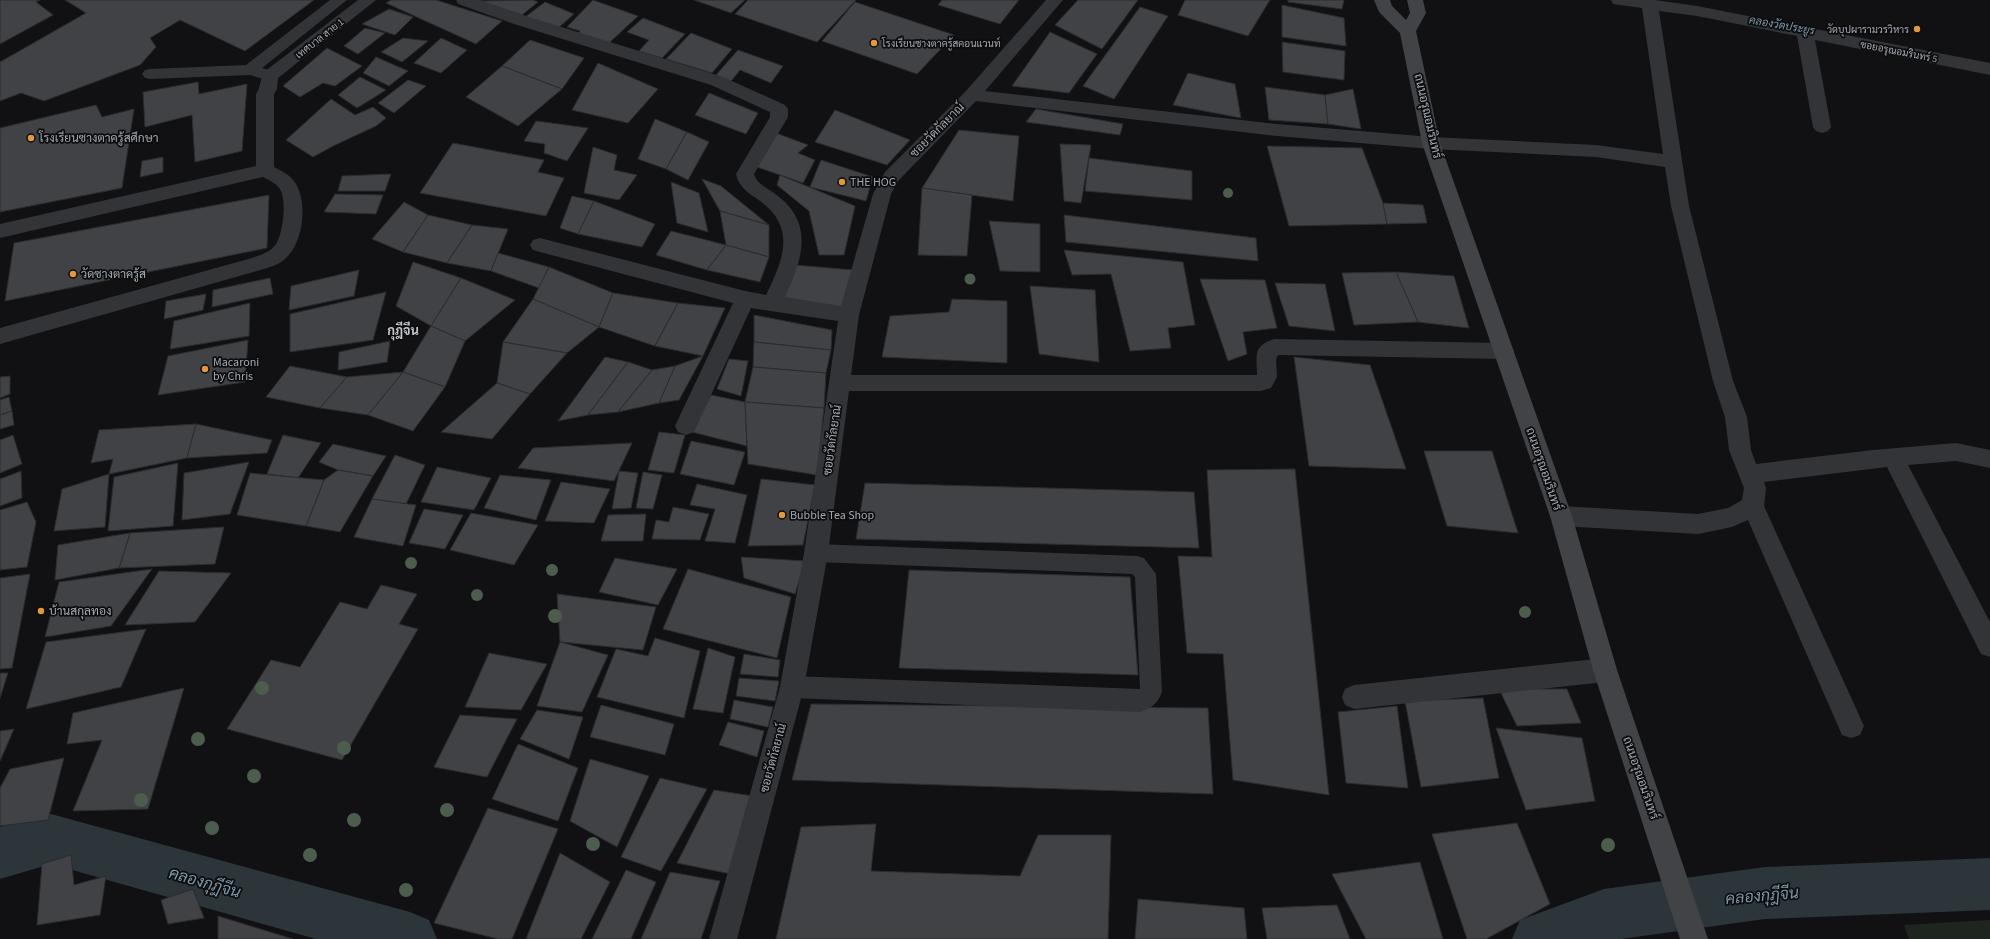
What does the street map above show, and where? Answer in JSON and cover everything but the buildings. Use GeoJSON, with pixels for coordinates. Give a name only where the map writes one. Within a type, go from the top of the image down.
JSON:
{"type":"FeatureCollection","features":[{"type":"Feature","properties":{"kind":"main road"},"geometry":{"type":"LineString","coordinates":[[1382,0],[1385,8],[1408,31],[1418,13],[1415,0]]}},
{"type":"Feature","properties":{"kind":"main road","name":"ถนนอรุณอมรินทร์"},"geometry":{"type":"LineString","coordinates":[[1408,31],[1431,142],[1560,516],[1605,670],[1691,928]]}},
{"type":"Feature","properties":{"kind":"street","name":"เทศบาล สาย 1"},"geometry":{"type":"LineString","coordinates":[[270,76],[368,0]]}},
{"type":"Feature","properties":{"kind":"street"},"geometry":{"type":"LineString","coordinates":[[464,0],[520,20],[717,81],[779,109],[779,117],[745,174],[746,180],[750,185],[775,201],[786,212],[791,226],[793,250],[789,267],[772,304]]}},
{"type":"Feature","properties":{"kind":"street","name":"ซอยวัดกัลยาณ์"},"geometry":{"type":"LineString","coordinates":[[723,939],[792,687],[816,553],[841,383],[849,315],[882,194],[891,177],[972,95],[1055,0]]}},
{"type":"Feature","properties":{"kind":"street","name":"ซอยอรุณอมรินทร์ 5"},"geometry":{"type":"LineString","coordinates":[[1619,0],[1650,6],[1688,5],[1805,32],[1990,69]]}},
{"type":"Feature","properties":{"kind":"street"},"geometry":{"type":"LineString","coordinates":[[1650,6],[1673,162],[1684,221],[1723,380],[1736,417],[1740,450],[1755,488],[1753,506],[1851,726]]}},
{"type":"Feature","properties":{"kind":"street"},"geometry":{"type":"LineString","coordinates":[[1805,32],[1822,127]]}},
{"type":"Feature","properties":{"kind":"street"},"geometry":{"type":"LineString","coordinates":[[265,170],[265,94],[270,76]]}},
{"type":"Feature","properties":{"kind":"street"},"geometry":{"type":"LineString","coordinates":[[972,95],[1277,130],[1431,142],[1535,147],[1596,152],[1673,162]]}},
{"type":"Feature","properties":{"kind":"street"},"geometry":{"type":"LineString","coordinates":[[0,231],[265,170],[288,185],[293,198],[291,229],[284,248],[274,258],[0,336]]}},
{"type":"Feature","properties":{"kind":"street"},"geometry":{"type":"LineString","coordinates":[[540,245],[744,300],[849,315]]}},
{"type":"Feature","properties":{"kind":"street"},"geometry":{"type":"LineString","coordinates":[[686,426],[744,300]]}},
{"type":"Feature","properties":{"kind":"street"},"geometry":{"type":"LineString","coordinates":[[841,383],[1260,383],[1264,382],[1267,376],[1265,356],[1267,352],[1274,347],[1504,350]]}},
{"type":"Feature","properties":{"kind":"street"},"geometry":{"type":"LineString","coordinates":[[1750,474],[1893,457],[1956,452],[1990,459]]}},
{"type":"Feature","properties":{"kind":"street"},"geometry":{"type":"LineString","coordinates":[[1893,457],[1990,646]]}},
{"type":"Feature","properties":{"kind":"street"},"geometry":{"type":"LineString","coordinates":[[1560,516],[1698,524],[1732,518],[1753,506]]}},
{"type":"Feature","properties":{"kind":"street"},"geometry":{"type":"LineString","coordinates":[[1354,697],[1605,670]]}},
{"type":"Feature","properties":{"kind":"lane"},"geometry":{"type":"LineString","coordinates":[[250,70],[276,48],[340,0]]}},
{"type":"Feature","properties":{"kind":"lane"},"geometry":{"type":"LineString","coordinates":[[150,74],[250,70],[270,76]]}},
{"type":"Feature","properties":{"kind":"lane"},"geometry":{"type":"LineString","coordinates":[[792,687],[1140,701],[1146,699],[1151,692],[1145,574],[1138,565],[816,553]]}},
{"type":"Feature","properties":{"kind":"shaded area"},"geometry":{"type":"Polygon","coordinates":[[[1990,920],[1990,939],[1909,939],[1904,925],[1990,920]]]}},
{"type":"Feature","properties":{"kind":"waterway","name":"คลองกุฎีจีน"},"geometry":{"type":"LineString","coordinates":[[0,853],[51,839],[410,939]]}},
{"type":"Feature","properties":{"kind":"waterway","name":"คลองกุฎีจีน"},"geometry":{"type":"LineString","coordinates":[[1539,939],[1604,915],[1765,893],[1990,884]]}},
{"type":"Feature","properties":{"kind":"place","name":"วัดบุปผารามวรวิหาร"},"geometry":{"type":"Point","coordinates":[1917,29]}},
{"type":"Feature","properties":{"kind":"place","name":"โรงเรียนซางตาครู้สคอนแวนท์"},"geometry":{"type":"Point","coordinates":[874,43]}},
{"type":"Feature","properties":{"kind":"place","name":"โรงเรียนซางตาครู้สศึกษา"},"geometry":{"type":"Point","coordinates":[31,138]}},
{"type":"Feature","properties":{"kind":"place","name":"THE HOG"},"geometry":{"type":"Point","coordinates":[842,182]}},
{"type":"Feature","properties":{"kind":"place","name":"วัดซางตาครู้ส"},"geometry":{"type":"Point","coordinates":[73,274]}},
{"type":"Feature","properties":{"kind":"place","name":"Macaroni by Chris"},"geometry":{"type":"Point","coordinates":[205,369]}},
{"type":"Feature","properties":{"kind":"place","name":"Bubble Tea Shop"},"geometry":{"type":"Point","coordinates":[782,515]}},
{"type":"Feature","properties":{"kind":"place","name":"บ้านสกุลทอง"},"geometry":{"type":"Point","coordinates":[41,611]}},
{"type":"Feature","properties":{"kind":"district","name":"กุฎีจีน"},"geometry":{"type":"Point","coordinates":[403,330]}},
{"type":"Feature","properties":{"kind":"water label","name":"คลองวัดประยูร"},"geometry":{"type":"Point","coordinates":[1782,25]}}]}
